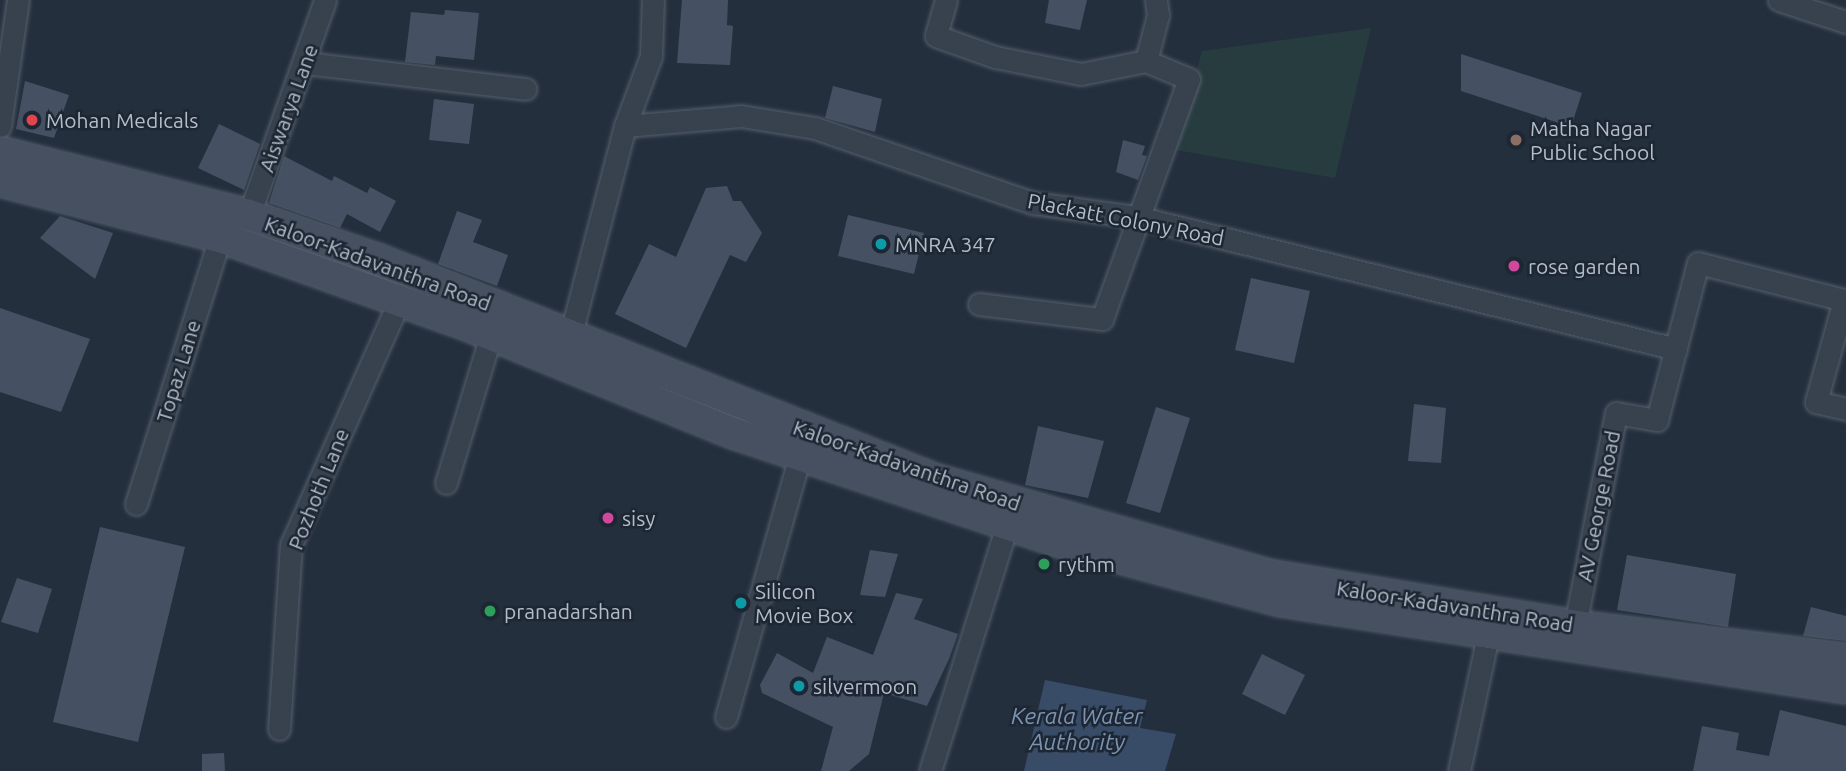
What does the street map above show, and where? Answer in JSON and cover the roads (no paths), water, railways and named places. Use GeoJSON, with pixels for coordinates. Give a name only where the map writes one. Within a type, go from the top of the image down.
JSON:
{"type":"FeatureCollection","features":[{"type":"Feature","properties":{"kind":"main road","name":"Kaloor-Kadavanthra Road"},"geometry":{"type":"LineString","coordinates":[[0,152],[249,215],[377,259],[565,350],[800,456],[1007,526],[1281,601],[1334,598],[1846,659]]}},
{"type":"Feature","properties":{"kind":"main road","name":"Kaloor-Kadavanthra Road"},"geometry":{"type":"LineString","coordinates":[[0,181],[220,237],[491,335],[565,350],[934,479],[1268,575],[1334,598],[1488,636],[1846,688]]}},
{"type":"Feature","properties":{"kind":"street"},"geometry":{"type":"LineString","coordinates":[[0,126],[18,0]]}},
{"type":"Feature","properties":{"kind":"street","name":"Aiswarya Lane"},"geometry":{"type":"LineString","coordinates":[[249,215],[305,63],[325,0]]}},
{"type":"Feature","properties":{"kind":"street"},"geometry":{"type":"LineString","coordinates":[[565,350],[625,125],[651,56],[653,0]]}},
{"type":"Feature","properties":{"kind":"street"},"geometry":{"type":"LineString","coordinates":[[946,0],[936,36],[995,57],[1081,74],[1146,61],[1189,79],[1102,319],[979,304]]}},
{"type":"Feature","properties":{"kind":"street"},"geometry":{"type":"LineString","coordinates":[[1146,61],[1158,15],[1156,0]]}},
{"type":"Feature","properties":{"kind":"street"},"geometry":{"type":"LineString","coordinates":[[1779,0],[1846,22]]}},
{"type":"Feature","properties":{"kind":"street"},"geometry":{"type":"LineString","coordinates":[[305,63],[525,89]]}},
{"type":"Feature","properties":{"kind":"street","name":"Plackatt Colony Road"},"geometry":{"type":"LineString","coordinates":[[625,125],[741,116],[815,128],[1033,203],[1137,217],[1676,349]]}},
{"type":"Feature","properties":{"kind":"street","name":"Topaz Lane"},"geometry":{"type":"LineString","coordinates":[[136,504],[220,237]]}},
{"type":"Feature","properties":{"kind":"street","name":"AV George Road"},"geometry":{"type":"LineString","coordinates":[[1574,626],[1616,413],[1657,420],[1699,263],[1844,300],[1816,402],[1846,408]]}},
{"type":"Feature","properties":{"kind":"street","name":"Pozhoth Lane"},"geometry":{"type":"LineString","coordinates":[[279,729],[291,545],[399,301]]}},
{"type":"Feature","properties":{"kind":"street"},"geometry":{"type":"LineString","coordinates":[[446,483],[491,335]]}},
{"type":"Feature","properties":{"kind":"street"},"geometry":{"type":"LineString","coordinates":[[726,716],[800,456]]}},
{"type":"Feature","properties":{"kind":"street"},"geometry":{"type":"LineString","coordinates":[[930,771],[1007,526]]}},
{"type":"Feature","properties":{"kind":"street"},"geometry":{"type":"LineString","coordinates":[[1459,771],[1488,636]]}},
{"type":"Feature","properties":{"kind":"water","name":"Kerala Water Authority"},"geometry":{"type":"Polygon","coordinates":[[[1045,680],[1147,700],[1140,728],[1176,734],[1165,771],[1024,771],[1045,680]]]}},
{"type":"Feature","properties":{"kind":"place","name":"Mohan Medicals"},"geometry":{"type":"Point","coordinates":[32,120]}},
{"type":"Feature","properties":{"kind":"place","name":"Matha Nagar Public School"},"geometry":{"type":"Point","coordinates":[1516,140]}},
{"type":"Feature","properties":{"kind":"place","name":"MNRA 347"},"geometry":{"type":"Point","coordinates":[881,244]}},
{"type":"Feature","properties":{"kind":"place","name":"rose garden"},"geometry":{"type":"Point","coordinates":[1514,266]}},
{"type":"Feature","properties":{"kind":"place","name":"sisy"},"geometry":{"type":"Point","coordinates":[608,518]}},
{"type":"Feature","properties":{"kind":"place","name":"rythm"},"geometry":{"type":"Point","coordinates":[1044,564]}},
{"type":"Feature","properties":{"kind":"place","name":"Silicon Movie Box"},"geometry":{"type":"Point","coordinates":[741,603]}},
{"type":"Feature","properties":{"kind":"place","name":"pranadarshan"},"geometry":{"type":"Point","coordinates":[490,611]}},
{"type":"Feature","properties":{"kind":"place","name":"silvermoon"},"geometry":{"type":"Point","coordinates":[799,686]}}]}
